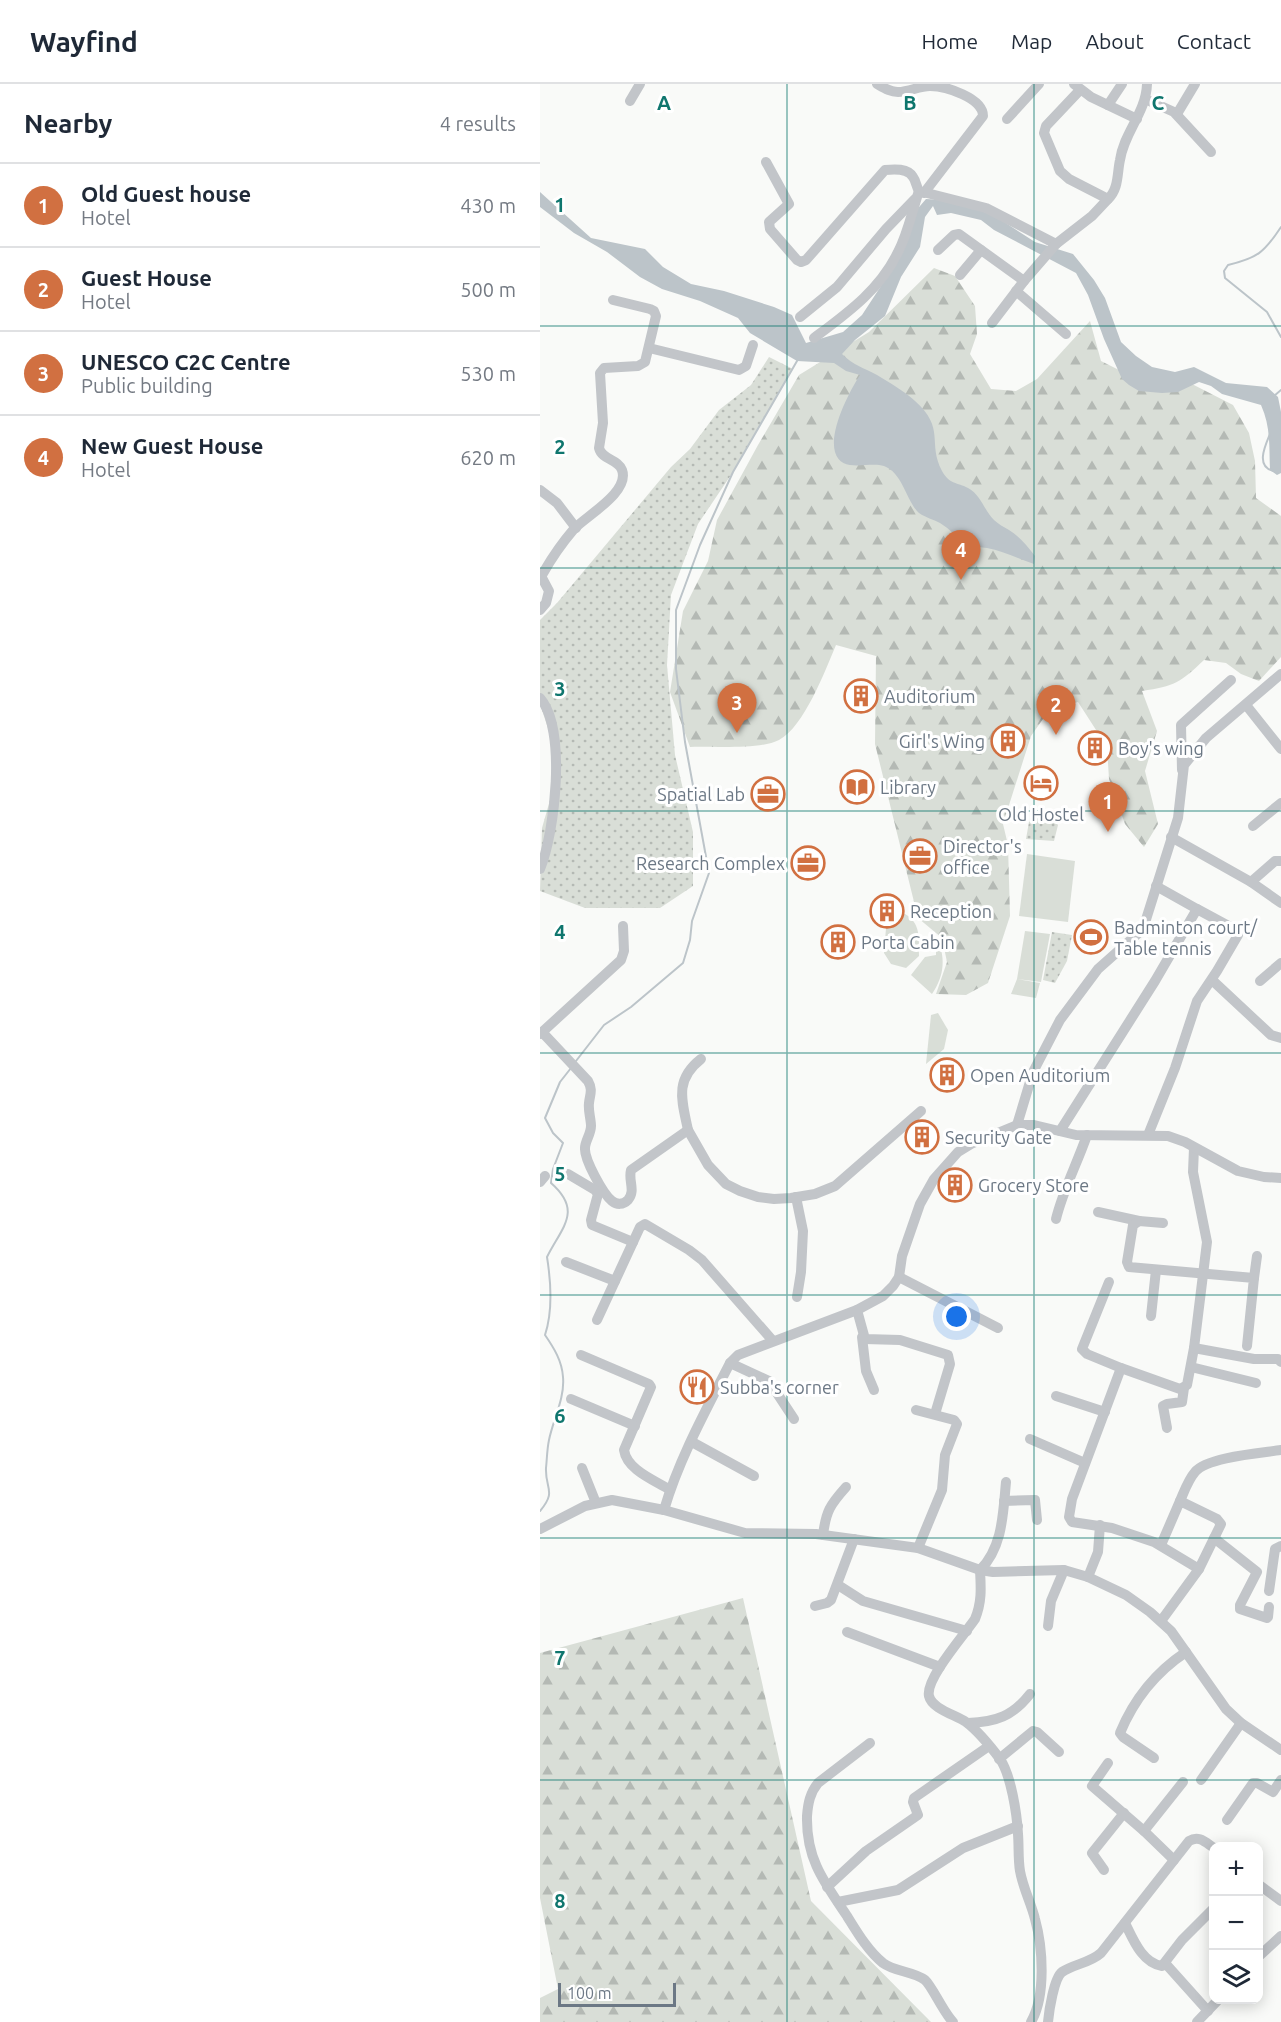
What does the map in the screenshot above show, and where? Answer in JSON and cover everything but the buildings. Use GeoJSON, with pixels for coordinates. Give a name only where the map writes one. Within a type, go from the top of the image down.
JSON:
{"type":"FeatureCollection","features":[{"type":"Feature","properties":{"kind":"street"},"geometry":{"type":"LineString","coordinates":[[630,101],[640,84]]}},
{"type":"Feature","properties":{"kind":"street"},"geometry":{"type":"LineString","coordinates":[[800,317],[837,287],[886,229],[920,194],[982,116],[982,111],[975,101],[948,88],[924,87],[896,92],[877,84]]}},
{"type":"Feature","properties":{"kind":"street"},"geometry":{"type":"LineString","coordinates":[[1007,119],[1039,84]]}},
{"type":"Feature","properties":{"kind":"street"},"geometry":{"type":"LineString","coordinates":[[1108,105],[1122,84]]}},
{"type":"Feature","properties":{"kind":"street"},"geometry":{"type":"LineString","coordinates":[[992,323],[1055,245],[1092,216],[1114,192],[1122,151],[1145,99],[1147,84]]}},
{"type":"Feature","properties":{"kind":"street"},"geometry":{"type":"LineString","coordinates":[[1177,114],[1195,84]]}},
{"type":"Feature","properties":{"kind":"street"},"geometry":{"type":"LineString","coordinates":[[1108,199],[1060,171],[1044,133],[1046,126],[1077,87],[1137,119]]}},
{"type":"Feature","properties":{"kind":"street"},"geometry":{"type":"LineString","coordinates":[[1145,99],[1170,108],[1211,152]]}},
{"type":"Feature","properties":{"kind":"street"},"geometry":{"type":"LineString","coordinates":[[766,162],[789,204],[770,222],[770,229],[797,260],[801,261],[806,260],[885,170],[892,169],[912,175],[920,194],[903,242],[884,277],[856,304],[814,338]]}},
{"type":"Feature","properties":{"kind":"street"},"geometry":{"type":"LineString","coordinates":[[920,194],[986,208],[1055,245]]}},
{"type":"Feature","properties":{"kind":"street"},"geometry":{"type":"LineString","coordinates":[[938,250],[956,234],[1024,281]]}},
{"type":"Feature","properties":{"kind":"street"},"geometry":{"type":"LineString","coordinates":[[960,275],[981,250]]}},
{"type":"Feature","properties":{"kind":"street"},"geometry":{"type":"LineString","coordinates":[[1016,291],[1066,334]]}},
{"type":"Feature","properties":{"kind":"street"},"geometry":{"type":"LineString","coordinates":[[540,610],[546,603],[549,591],[541,574],[576,528],[612,498],[623,475],[618,464],[600,453],[603,423],[600,373],[602,369],[645,362],[650,348],[655,313],[650,309],[613,300]]}},
{"type":"Feature","properties":{"kind":"street"},"geometry":{"type":"LineString","coordinates":[[650,348],[739,370],[746,366],[753,345]]}},
{"type":"Feature","properties":{"kind":"street"},"geometry":{"type":"LineString","coordinates":[[540,490],[557,503],[576,528]]}},
{"type":"Feature","properties":{"kind":"street"},"geometry":{"type":"LineString","coordinates":[[1182,773],[1188,759],[1206,738],[1281,674]]}},
{"type":"Feature","properties":{"kind":"street"},"geometry":{"type":"LineString","coordinates":[[1017,1125],[1033,1072],[1060,1020],[1098,969],[1143,929],[1179,810],[1182,773],[1181,725],[1231,680]]}},
{"type":"Feature","properties":{"kind":"street"},"geometry":{"type":"LineString","coordinates":[[540,698],[549,713],[557,748],[550,831],[540,869]]}},
{"type":"Feature","properties":{"kind":"street"},"geometry":{"type":"LineString","coordinates":[[1246,705],[1280,745]]}},
{"type":"Feature","properties":{"kind":"street"},"geometry":{"type":"LineString","coordinates":[[1253,826],[1281,803]]}},
{"type":"Feature","properties":{"kind":"street"},"geometry":{"type":"LineString","coordinates":[[1171,837],[1251,882],[1281,903]]}},
{"type":"Feature","properties":{"kind":"street"},"geometry":{"type":"LineString","coordinates":[[1251,882],[1275,861],[1281,861]]}},
{"type":"Feature","properties":{"kind":"street"},"geometry":{"type":"LineString","coordinates":[[1148,1135],[1175,1068],[1197,1001],[1238,935],[1234,929],[1156,886]]}},
{"type":"Feature","properties":{"kind":"street"},"geometry":{"type":"LineString","coordinates":[[1060,1131],[1155,981],[1197,909]]}},
{"type":"Feature","properties":{"kind":"street"},"geometry":{"type":"LineString","coordinates":[[623,926],[624,951],[621,960],[541,1033],[588,1081],[592,1089],[589,1102],[591,1125],[584,1149],[589,1165],[613,1202],[626,1203],[633,1189],[629,1179],[632,1170],[688,1130]]}},
{"type":"Feature","properties":{"kind":"street"},"geometry":{"type":"LineString","coordinates":[[1260,981],[1281,963]]}},
{"type":"Feature","properties":{"kind":"street"},"geometry":{"type":"LineString","coordinates":[[1212,980],[1271,1035],[1281,1038]]}},
{"type":"Feature","properties":{"kind":"street"},"geometry":{"type":"LineString","coordinates":[[701,1059],[687,1072],[683,1080],[682,1089],[688,1130],[708,1165],[726,1184],[758,1197],[774,1199],[796,1197],[815,1194],[835,1185],[921,1112]]}},
{"type":"Feature","properties":{"kind":"street"},"geometry":{"type":"LineString","coordinates":[[664,1510],[670,1490],[730,1363],[738,1355],[857,1310],[883,1296],[899,1277],[902,1256],[920,1204],[934,1179],[958,1152],[980,1140],[1017,1125],[1029,1124],[1087,1135],[1148,1135],[1178,1139],[1238,1171],[1281,1178]]}},
{"type":"Feature","properties":{"kind":"street"},"geometry":{"type":"LineString","coordinates":[[1056,1219],[1062,1196],[1087,1135]]}},
{"type":"Feature","properties":{"kind":"street"},"geometry":{"type":"LineString","coordinates":[[1167,1428],[1163,1406],[1182,1402],[1191,1367],[1207,1242],[1193,1172],[1194,1148]]}},
{"type":"Feature","properties":{"kind":"street"},"geometry":{"type":"LineString","coordinates":[[568,1174],[596,1190],[598,1194],[591,1220],[592,1225],[633,1242]]}},
{"type":"Feature","properties":{"kind":"street"},"geometry":{"type":"LineString","coordinates":[[796,1197],[803,1231],[797,1297]]}},
{"type":"Feature","properties":{"kind":"street"},"geometry":{"type":"LineString","coordinates":[[1098,1212],[1139,1221],[1163,1223]]}},
{"type":"Feature","properties":{"kind":"street"},"geometry":{"type":"LineString","coordinates":[[1139,1221],[1133,1225],[1127,1264],[1132,1267],[1254,1278]]}},
{"type":"Feature","properties":{"kind":"street"},"geometry":{"type":"LineString","coordinates":[[597,1320],[640,1227],[645,1224],[702,1260],[773,1341]]}},
{"type":"Feature","properties":{"kind":"street"},"geometry":{"type":"LineString","coordinates":[[1246,1346],[1257,1256]]}},
{"type":"Feature","properties":{"kind":"street"},"geometry":{"type":"LineString","coordinates":[[566,1262],[615,1281]]}},
{"type":"Feature","properties":{"kind":"street"},"geometry":{"type":"LineString","coordinates":[[1150,1316],[1156,1270]]}},
{"type":"Feature","properties":{"kind":"street"},"geometry":{"type":"LineString","coordinates":[[899,1277],[998,1328]]}},
{"type":"Feature","properties":{"kind":"street"},"geometry":{"type":"LineString","coordinates":[[1109,1282],[1082,1349],[1087,1354],[1121,1368],[1174,1387],[1184,1388]]}},
{"type":"Feature","properties":{"kind":"street"},"geometry":{"type":"LineString","coordinates":[[857,1310],[866,1371],[874,1390]]}},
{"type":"Feature","properties":{"kind":"street"},"geometry":{"type":"LineString","coordinates":[[862,1337],[868,1340],[900,1340],[948,1355],[950,1364],[935,1414]]}},
{"type":"Feature","properties":{"kind":"street"},"geometry":{"type":"LineString","coordinates":[[1194,1348],[1254,1359],[1278,1359],[1281,1362]]}},
{"type":"Feature","properties":{"kind":"street"},"geometry":{"type":"LineString","coordinates":[[581,1355],[649,1384],[650,1392],[624,1450],[625,1456],[634,1468],[670,1490]]}},
{"type":"Feature","properties":{"kind":"street"},"geometry":{"type":"LineString","coordinates":[[730,1363],[770,1381],[794,1419]]}},
{"type":"Feature","properties":{"kind":"street"},"geometry":{"type":"LineString","coordinates":[[1191,1367],[1256,1383]]}},
{"type":"Feature","properties":{"kind":"street"},"geometry":{"type":"LineString","coordinates":[[1121,1368],[1070,1503],[1070,1520],[1124,1531],[1161,1545],[1198,1569]]}},
{"type":"Feature","properties":{"kind":"street"},"geometry":{"type":"LineString","coordinates":[[1056,1396],[1105,1412]]}},
{"type":"Feature","properties":{"kind":"street"},"geometry":{"type":"LineString","coordinates":[[570,1399],[635,1426]]}},
{"type":"Feature","properties":{"kind":"street"},"geometry":{"type":"LineString","coordinates":[[916,1410],[954,1420],[957,1424],[945,1455],[942,1490],[918,1548]]}},
{"type":"Feature","properties":{"kind":"street"},"geometry":{"type":"LineString","coordinates":[[1030,1439],[1085,1463]]}},
{"type":"Feature","properties":{"kind":"street"},"geometry":{"type":"LineString","coordinates":[[692,1442],[754,1476]]}},
{"type":"Feature","properties":{"kind":"street"},"geometry":{"type":"LineString","coordinates":[[1161,1545],[1194,1472],[1202,1467],[1237,1456],[1281,1450]]}},
{"type":"Feature","properties":{"kind":"street"},"geometry":{"type":"LineString","coordinates":[[582,1468],[596,1503]]}},
{"type":"Feature","properties":{"kind":"street"},"geometry":{"type":"LineString","coordinates":[[1006,1482],[999,1535],[994,1554],[980,1570],[981,1603],[975,1619],[940,1667],[929,1688],[930,1701],[968,1724],[989,1746],[999,1758],[1009,1784],[1018,1826],[1020,1869],[1039,1937],[1041,1993],[1046,2006],[1048,2022]]}},
{"type":"Feature","properties":{"kind":"street"},"geometry":{"type":"LineString","coordinates":[[823,1535],[827,1511],[846,1487]]}},
{"type":"Feature","properties":{"kind":"street"},"geometry":{"type":"LineString","coordinates":[[540,1529],[596,1503],[612,1500],[664,1510],[746,1533],[823,1535],[918,1548],[980,1570],[993,1572],[1064,1570],[1088,1577],[1126,1595],[1161,1621],[1171,1631],[1219,1701],[1241,1723],[1281,1750]]}},
{"type":"Feature","properties":{"kind":"street"},"geometry":{"type":"LineString","coordinates":[[1004,1501],[1035,1500],[1037,1520]]}},
{"type":"Feature","properties":{"kind":"street"},"geometry":{"type":"LineString","coordinates":[[1161,1621],[1198,1569],[1221,1524],[1180,1501]]}},
{"type":"Feature","properties":{"kind":"street"},"geometry":{"type":"LineString","coordinates":[[1088,1577],[1098,1552],[1100,1526]]}},
{"type":"Feature","properties":{"kind":"street"},"geometry":{"type":"LineString","coordinates":[[1214,1538],[1257,1572],[1240,1605],[1240,1610],[1267,1618],[1269,1607]]}},
{"type":"Feature","properties":{"kind":"street"},"geometry":{"type":"LineString","coordinates":[[815,1606],[829,1602],[838,1585],[854,1539]]}},
{"type":"Feature","properties":{"kind":"street"},"geometry":{"type":"LineString","coordinates":[[1269,1591],[1275,1549],[1281,1546]]}},
{"type":"Feature","properties":{"kind":"street"},"geometry":{"type":"LineString","coordinates":[[1048,1626],[1051,1601],[1064,1570]]}},
{"type":"Feature","properties":{"kind":"street"},"geometry":{"type":"LineString","coordinates":[[838,1585],[863,1601],[967,1631]]}},
{"type":"Feature","properties":{"kind":"street"},"geometry":{"type":"LineString","coordinates":[[847,1632],[940,1667]]}},
{"type":"Feature","properties":{"kind":"street"},"geometry":{"type":"LineString","coordinates":[[1154,1758],[1123,1737],[1120,1732],[1133,1705],[1148,1685],[1175,1659],[1186,1652]]}},
{"type":"Feature","properties":{"kind":"street"},"geometry":{"type":"LineString","coordinates":[[968,1724],[984,1722],[1016,1711],[1030,1694]]}},
{"type":"Feature","properties":{"kind":"street"},"geometry":{"type":"LineString","coordinates":[[1201,1780],[1241,1723]]}},
{"type":"Feature","properties":{"kind":"street"},"geometry":{"type":"LineString","coordinates":[[999,1758],[1033,1731],[1059,1752]]}},
{"type":"Feature","properties":{"kind":"street"},"geometry":{"type":"LineString","coordinates":[[870,1743],[819,1783],[810,1796],[807,1829],[809,1849],[827,1887],[869,1948],[881,1962],[892,1969],[925,1980],[953,2022]]}},
{"type":"Feature","properties":{"kind":"street"},"geometry":{"type":"LineString","coordinates":[[827,1887],[866,1851],[918,1815],[913,1802],[914,1797],[989,1746]]}},
{"type":"Feature","properties":{"kind":"street"},"geometry":{"type":"LineString","coordinates":[[1108,1763],[1092,1786],[1174,1860]]}},
{"type":"Feature","properties":{"kind":"street"},"geometry":{"type":"LineString","coordinates":[[1227,1820],[1253,1783],[1273,1792],[1281,1780]]}},
{"type":"Feature","properties":{"kind":"street"},"geometry":{"type":"LineString","coordinates":[[1144,1831],[1183,1782]]}},
{"type":"Feature","properties":{"kind":"street"},"geometry":{"type":"LineString","coordinates":[[1104,1870],[1092,1852],[1124,1813]]}},
{"type":"Feature","properties":{"kind":"street"},"geometry":{"type":"LineString","coordinates":[[838,1902],[898,1890],[963,1848],[1018,1826]]}},
{"type":"Feature","properties":{"kind":"street"},"geometry":{"type":"LineString","coordinates":[[1031,2022],[1046,2006],[1061,1972],[1098,1956],[1193,1839],[1202,1839],[1209,1844]]}},
{"type":"Feature","properties":{"kind":"street"},"geometry":{"type":"LineString","coordinates":[[1263,1887],[1280,1899]]}},
{"type":"Feature","properties":{"kind":"street"},"geometry":{"type":"LineString","coordinates":[[1125,1923],[1143,1954],[1160,1966],[1209,1913]]}},
{"type":"Feature","properties":{"kind":"street"},"geometry":{"type":"LineString","coordinates":[[1263,1953],[1281,1936]]}},
{"type":"Feature","properties":{"kind":"street"},"geometry":{"type":"LineString","coordinates":[[1165,1963],[1208,2011]]}},
{"type":"Feature","properties":{"kind":"street"},"geometry":{"type":"LineString","coordinates":[[1197,2022],[1214,2004]]}},
{"type":"Feature","properties":{"kind":"green space"},"geometry":{"type":"Polygon","coordinates":[[[934,268],[955,276],[975,306],[977,334],[970,354],[991,389],[1016,391],[1037,379],[1090,321],[1101,361],[1123,372],[1190,383],[1233,405],[1249,433],[1255,461],[1256,498],[1281,516],[1281,657],[1259,681],[1241,674],[1226,663],[1204,660],[1176,682],[1142,691],[1157,731],[1145,771],[1158,824],[1144,847],[1125,824],[1109,779],[1107,747],[1078,702],[1050,709],[1031,736],[1003,824],[1008,845],[1010,916],[988,983],[966,995],[936,994],[947,962],[942,938],[918,918],[875,744],[876,656],[836,645],[813,697],[797,723],[779,740],[760,745],[690,747],[670,692],[683,611],[708,561],[717,520],[799,375],[869,332],[934,268]]]}},
{"type":"Feature","properties":{"kind":"green space"},"geometry":{"type":"Polygon","coordinates":[[[769,357],[793,369],[733,472],[698,524],[671,595],[667,665],[675,755],[693,832],[693,886],[660,908],[585,908],[540,891],[542,828],[560,765],[540,704],[540,620],[557,603],[671,467],[690,449],[719,410],[751,385],[769,357]]]}},
{"type":"Feature","properties":{"kind":"green space"},"geometry":{"type":"Polygon","coordinates":[[[1045,810],[1058,825],[1054,841],[1026,839],[1029,822],[1045,810]]]}},
{"type":"Feature","properties":{"kind":"green space"},"geometry":{"type":"Polygon","coordinates":[[[1027,854],[1075,861],[1068,922],[1019,916],[1027,854]]]}},
{"type":"Feature","properties":{"kind":"green space"},"geometry":{"type":"Polygon","coordinates":[[[905,914],[914,922],[919,944],[919,956],[906,968],[891,964],[884,953],[886,928],[905,914]]]}},
{"type":"Feature","properties":{"kind":"green space"},"geometry":{"type":"Polygon","coordinates":[[[1025,931],[1050,934],[1041,982],[1017,979],[1025,931]]]}},
{"type":"Feature","properties":{"kind":"green space"},"geometry":{"type":"Polygon","coordinates":[[[1052,932],[1072,935],[1067,961],[1055,983],[1043,980],[1052,932]]]}},
{"type":"Feature","properties":{"kind":"green space"},"geometry":{"type":"Polygon","coordinates":[[[936,937],[943,958],[943,966],[940,980],[932,994],[911,975],[925,957],[936,955],[936,937]]]}},
{"type":"Feature","properties":{"kind":"green space"},"geometry":{"type":"Polygon","coordinates":[[[1017,979],[1040,983],[1036,998],[1011,994],[1017,979]]]}},
{"type":"Feature","properties":{"kind":"green space"},"geometry":{"type":"Polygon","coordinates":[[[938,1013],[948,1030],[944,1049],[926,1064],[931,1015],[938,1013]]]}},
{"type":"Feature","properties":{"kind":"green space"},"geometry":{"type":"Polygon","coordinates":[[[743,1598],[811,1901],[931,2022],[540,2022],[540,1998],[558,1989],[540,1898],[540,1653],[743,1598]]]}},
{"type":"Feature","properties":{"kind":"shaded area"},"geometry":{"type":"Polygon","coordinates":[[[540,192],[591,238],[645,249],[663,267],[691,284],[724,291],[792,315],[806,343],[843,332],[862,315],[881,286],[914,213],[926,199],[943,200],[975,208],[998,218],[1035,242],[1073,254],[1105,298],[1121,342],[1152,367],[1175,372],[1194,367],[1226,383],[1267,387],[1278,397],[1281,412],[1281,473],[1277,475],[1270,470],[1268,429],[1261,405],[1222,394],[1211,386],[1199,382],[1178,392],[1162,393],[1139,391],[1129,385],[1122,379],[1088,295],[1076,273],[994,230],[981,220],[951,213],[937,215],[933,206],[925,217],[920,247],[901,277],[885,316],[855,340],[842,354],[854,364],[902,390],[915,401],[930,420],[938,461],[945,476],[972,491],[994,520],[1017,536],[1035,556],[1034,564],[999,551],[971,545],[940,523],[919,513],[896,475],[884,466],[849,465],[838,459],[834,443],[837,423],[860,375],[846,371],[834,363],[797,361],[750,333],[738,318],[700,301],[662,289],[640,277],[607,252],[574,233],[540,207],[540,192]]]}},
{"type":"Feature","properties":{"kind":"waterway"},"geometry":{"type":"LineString","coordinates":[[1281,227],[1270,243],[1259,253],[1246,260],[1228,265],[1224,271],[1225,278],[1267,312],[1281,337]]}},
{"type":"Feature","properties":{"kind":"waterway"},"geometry":{"type":"LineString","coordinates":[[576,1061],[604,1025],[631,1007],[683,963],[690,940],[692,921],[709,873],[685,742],[676,669],[676,610],[700,545],[733,472],[797,361]]}},
{"type":"Feature","properties":{"kind":"waterway"},"geometry":{"type":"LineString","coordinates":[[1274,396],[1281,390]]}},
{"type":"Feature","properties":{"kind":"waterway"},"geometry":{"type":"LineString","coordinates":[[1270,434],[1263,461],[1268,469],[1274,471]]}},
{"type":"Feature","properties":{"kind":"waterway"},"geometry":{"type":"LineString","coordinates":[[540,1511],[549,1494],[546,1475],[548,1447],[561,1401],[563,1385],[559,1360],[545,1335],[548,1326],[550,1296],[547,1257],[563,1228],[568,1211],[561,1193],[551,1183],[553,1169],[563,1143],[553,1133],[545,1118],[560,1082],[571,1068]]}},
{"type":"Feature","properties":{"kind":"place","name":"New Guest House"},"geometry":{"type":"Point","coordinates":[961,580]}},
{"type":"Feature","properties":{"kind":"place","name":"Auditorium"},"geometry":{"type":"Point","coordinates":[861,696]}},
{"type":"Feature","properties":{"kind":"place","name":"UNESCO C2C Centre"},"geometry":{"type":"Point","coordinates":[737,733]}},
{"type":"Feature","properties":{"kind":"place","name":"Guest House"},"geometry":{"type":"Point","coordinates":[1056,735]}},
{"type":"Feature","properties":{"kind":"place","name":"Girl's Wing"},"geometry":{"type":"Point","coordinates":[1008,741]}},
{"type":"Feature","properties":{"kind":"place","name":"Boy's wing"},"geometry":{"type":"Point","coordinates":[1095,748]}},
{"type":"Feature","properties":{"kind":"place","name":"Old Hostel"},"geometry":{"type":"Point","coordinates":[1041,783]}},
{"type":"Feature","properties":{"kind":"place","name":"Library"},"geometry":{"type":"Point","coordinates":[857,787]}},
{"type":"Feature","properties":{"kind":"place","name":"Spatial Lab"},"geometry":{"type":"Point","coordinates":[768,794]}},
{"type":"Feature","properties":{"kind":"place","name":"Old Guest house"},"geometry":{"type":"Point","coordinates":[1108,832]}},
{"type":"Feature","properties":{"kind":"place","name":"Director's office"},"geometry":{"type":"Point","coordinates":[920,856]}},
{"type":"Feature","properties":{"kind":"place","name":"Research Complex"},"geometry":{"type":"Point","coordinates":[808,863]}},
{"type":"Feature","properties":{"kind":"place","name":"Reception"},"geometry":{"type":"Point","coordinates":[887,911]}},
{"type":"Feature","properties":{"kind":"place","name":"Badminton court/ Table tennis"},"geometry":{"type":"Point","coordinates":[1091,937]}},
{"type":"Feature","properties":{"kind":"place","name":"Porta Cabin"},"geometry":{"type":"Point","coordinates":[838,942]}},
{"type":"Feature","properties":{"kind":"place","name":"Open Auditorium"},"geometry":{"type":"Point","coordinates":[947,1075]}},
{"type":"Feature","properties":{"kind":"place","name":"Security Gate"},"geometry":{"type":"Point","coordinates":[922,1137]}},
{"type":"Feature","properties":{"kind":"place","name":"Grocery Store"},"geometry":{"type":"Point","coordinates":[955,1185]}},
{"type":"Feature","properties":{"kind":"place","name":"Subba's corner"},"geometry":{"type":"Point","coordinates":[697,1387]}}]}
